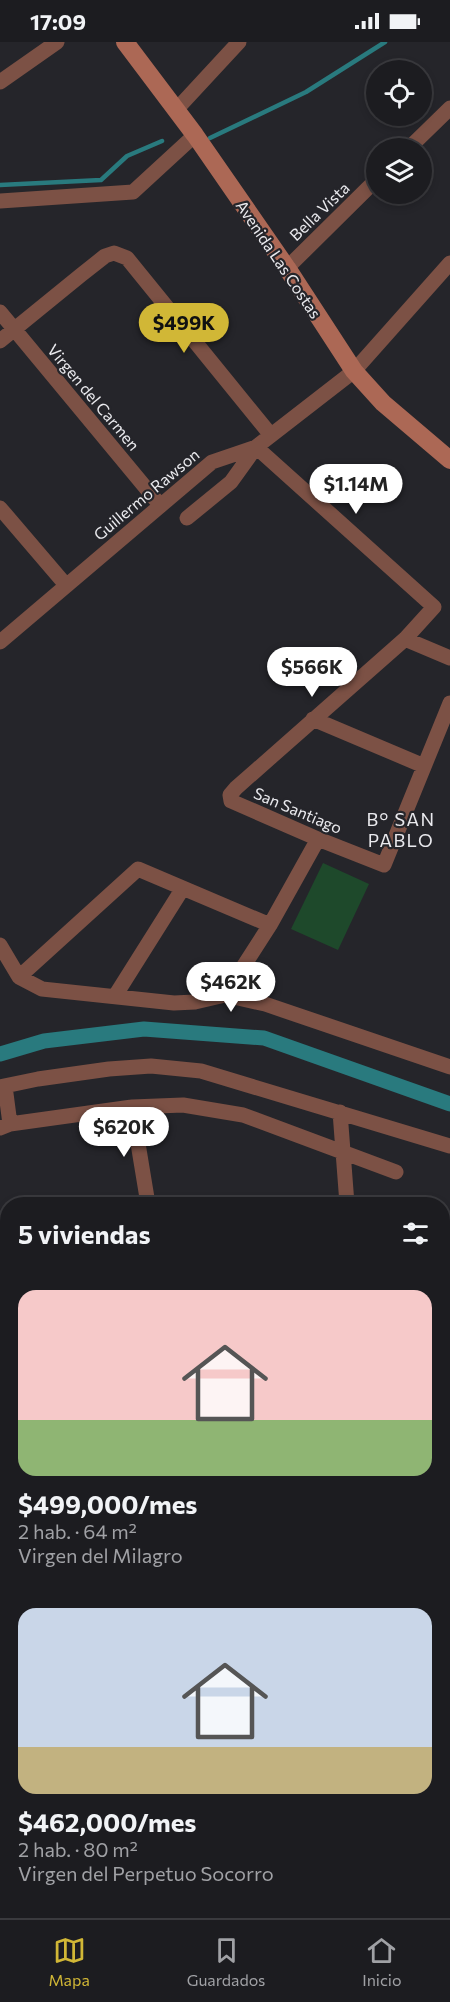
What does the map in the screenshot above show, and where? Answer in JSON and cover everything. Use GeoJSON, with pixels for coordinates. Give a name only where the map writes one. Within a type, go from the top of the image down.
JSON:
{"type":"FeatureCollection","features":[{"type":"Feature","properties":{"kind":"main road","name":"Avenida Las Costas"},"geometry":{"type":"LineString","coordinates":[[125,42],[195,135],[287,268],[354,371],[383,403],[450,460]]}},
{"type":"Feature","properties":{"kind":"street"},"geometry":{"type":"LineString","coordinates":[[0,82],[57,42]]}},
{"type":"Feature","properties":{"kind":"street"},"geometry":{"type":"LineString","coordinates":[[176,110],[239,42]]}},
{"type":"Feature","properties":{"kind":"street"},"geometry":{"type":"LineString","coordinates":[[419,138],[450,108]]}},
{"type":"Feature","properties":{"kind":"street"},"geometry":{"type":"LineString","coordinates":[[0,201],[133,192],[195,135]]}},
{"type":"Feature","properties":{"kind":"street","name":"Bella Vista"},"geometry":{"type":"LineString","coordinates":[[287,268],[366,190]]}},
{"type":"Feature","properties":{"kind":"street"},"geometry":{"type":"LineString","coordinates":[[0,341],[105,256],[114,253],[127,258],[270,434]]}},
{"type":"Feature","properties":{"kind":"street","name":"Guillermo Rawson"},"geometry":{"type":"LineString","coordinates":[[0,642],[65,584],[212,462],[256,447],[354,371],[450,263]]}},
{"type":"Feature","properties":{"kind":"street","name":"Virgen del Carmen"},"geometry":{"type":"LineString","coordinates":[[0,312],[160,506]]}},
{"type":"Feature","properties":{"kind":"street"},"geometry":{"type":"LineString","coordinates":[[187,518],[231,482],[256,447],[434,607],[405,639],[314,719],[424,766],[450,704]]}},
{"type":"Feature","properties":{"kind":"street"},"geometry":{"type":"LineString","coordinates":[[0,508],[65,584]]}},
{"type":"Feature","properties":{"kind":"street"},"geometry":{"type":"LineString","coordinates":[[405,639],[450,658]]}},
{"type":"Feature","properties":{"kind":"street","name":"San Santiago"},"geometry":{"type":"LineString","coordinates":[[314,719],[236,788],[230,795],[231,801],[384,865],[424,766]]}},
{"type":"Feature","properties":{"kind":"street"},"geometry":{"type":"LineString","coordinates":[[225,995],[270,925],[318,839]]}},
{"type":"Feature","properties":{"kind":"street"},"geometry":{"type":"LineString","coordinates":[[19,977],[138,868],[270,925]]}},
{"type":"Feature","properties":{"kind":"street"},"geometry":{"type":"LineString","coordinates":[[115,996],[183,888]]}},
{"type":"Feature","properties":{"kind":"street"},"geometry":{"type":"LineString","coordinates":[[0,945],[19,977],[42,989],[174,1003],[195,1002],[225,995],[265,1004],[450,1066]]}},
{"type":"Feature","properties":{"kind":"street"},"geometry":{"type":"LineString","coordinates":[[396,1172],[243,1115],[183,1105],[132,1107],[5,1126],[3,1086],[99,1070],[151,1066],[201,1071],[450,1146]]}},
{"type":"Feature","properties":{"kind":"street"},"geometry":{"type":"LineString","coordinates":[[132,1107],[147,1197]]}},
{"type":"Feature","properties":{"kind":"street"},"geometry":{"type":"LineString","coordinates":[[340,1112],[346,1197]]}},
{"type":"Feature","properties":{"kind":"green space"},"geometry":{"type":"Polygon","coordinates":[[[323,863],[369,884],[338,950],[291,929],[323,863]]]}},
{"type":"Feature","properties":{"kind":"waterway"},"geometry":{"type":"LineString","coordinates":[[210,138],[306,92],[385,42]]}},
{"type":"Feature","properties":{"kind":"waterway"},"geometry":{"type":"LineString","coordinates":[[0,185],[101,180],[127,156],[162,141]]}},
{"type":"Feature","properties":{"kind":"waterway"},"geometry":{"type":"LineString","coordinates":[[0,1054],[44,1041],[144,1029],[264,1038],[450,1104]]}},
{"type":"Feature","properties":{"kind":"district","name":"B° SAN PABLO"},"geometry":{"type":"Point","coordinates":[401,829]}}]}
